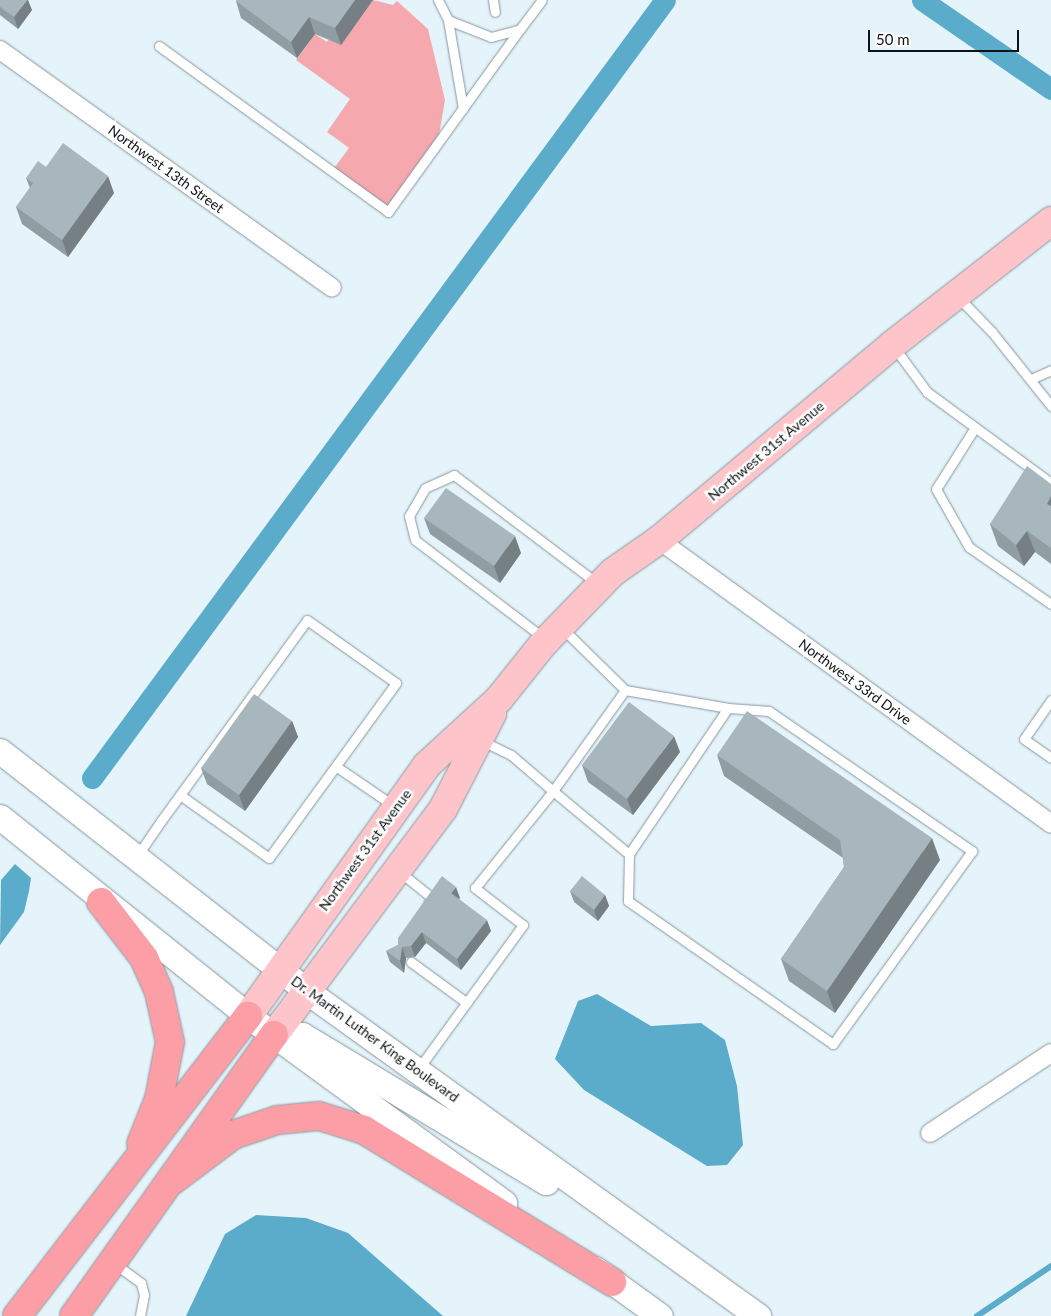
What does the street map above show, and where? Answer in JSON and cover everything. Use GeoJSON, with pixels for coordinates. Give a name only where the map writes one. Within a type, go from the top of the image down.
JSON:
{"type":"FeatureCollection","features":[{"type":"Feature","properties":{"kind":"highway"},"geometry":{"type":"LineString","coordinates":[[101,902],[144,958],[159,992],[170,1042],[159,1099],[130,1173]]}},
{"type":"Feature","properties":{"kind":"highway"},"geometry":{"type":"LineString","coordinates":[[17,1316],[130,1173],[248,1016]]}},
{"type":"Feature","properties":{"kind":"highway"},"geometry":{"type":"LineString","coordinates":[[74,1316],[173,1180],[274,1035]]}},
{"type":"Feature","properties":{"kind":"highway"},"geometry":{"type":"LineString","coordinates":[[173,1180],[233,1135],[277,1120],[319,1116],[364,1130],[612,1282]]}},
{"type":"Feature","properties":{"kind":"main road","name":"Northwest 31st Avenue"},"geometry":{"type":"LineString","coordinates":[[248,1016],[279,968],[427,765],[499,699],[553,634],[600,586],[659,540],[892,345],[1051,221]]}},
{"type":"Feature","properties":{"kind":"main road","name":"Northwest 31st Avenue"},"geometry":{"type":"LineString","coordinates":[[274,1035],[398,871],[442,809],[499,699]]}},
{"type":"Feature","properties":{"kind":"main road","name":"Dr. Martin Luther King Boulevard"},"geometry":{"type":"LineString","coordinates":[[0,751],[137,856],[308,992],[758,1316]]}},
{"type":"Feature","properties":{"kind":"main road"},"geometry":{"type":"LineString","coordinates":[[0,817],[101,902],[248,1016],[660,1316]]}},
{"type":"Feature","properties":{"kind":"main road"},"geometry":{"type":"LineString","coordinates":[[274,1035],[302,1035],[553,1186],[594,1198]]}},
{"type":"Feature","properties":{"kind":"street","name":"Northwest 13th Street"},"geometry":{"type":"LineString","coordinates":[[0,50],[332,288]]}},
{"type":"Feature","properties":{"kind":"street","name":"Northwest 33rd Drive"},"geometry":{"type":"LineString","coordinates":[[659,540],[1051,824]]}},
{"type":"Feature","properties":{"kind":"street"},"geometry":{"type":"LineString","coordinates":[[930,1133],[1051,1054]]}},
{"type":"Feature","properties":{"kind":"lane"},"geometry":{"type":"LineString","coordinates":[[438,0],[448,20],[463,109]]}},
{"type":"Feature","properties":{"kind":"lane"},"geometry":{"type":"LineString","coordinates":[[493,0],[495,12]]}},
{"type":"Feature","properties":{"kind":"lane"},"geometry":{"type":"LineString","coordinates":[[158,46],[388,212],[542,0]]}},
{"type":"Feature","properties":{"kind":"lane"},"geometry":{"type":"LineString","coordinates":[[448,20],[484,36],[506,36],[520,29]]}},
{"type":"Feature","properties":{"kind":"lane"},"geometry":{"type":"LineString","coordinates":[[956,295],[1031,379],[1051,406]]}},
{"type":"Feature","properties":{"kind":"lane"},"geometry":{"type":"LineString","coordinates":[[892,345],[927,392],[974,429],[1051,483]]}},
{"type":"Feature","properties":{"kind":"lane"},"geometry":{"type":"LineString","coordinates":[[1031,379],[1051,370]]}},
{"type":"Feature","properties":{"kind":"lane"},"geometry":{"type":"LineString","coordinates":[[974,429],[936,489],[969,547],[1051,604]]}},
{"type":"Feature","properties":{"kind":"lane"},"geometry":{"type":"LineString","coordinates":[[600,586],[565,555],[454,475],[425,488],[409,516],[415,540],[553,634],[625,690],[728,708],[769,711],[972,852],[833,1044],[628,901],[629,854],[728,708]]}},
{"type":"Feature","properties":{"kind":"lane"},"geometry":{"type":"LineString","coordinates":[[137,856],[180,795],[308,620],[396,683],[337,767],[269,858],[180,795]]}},
{"type":"Feature","properties":{"kind":"lane"},"geometry":{"type":"LineString","coordinates":[[417,1071],[523,925],[475,888],[552,790],[625,690]]}},
{"type":"Feature","properties":{"kind":"lane"},"geometry":{"type":"LineString","coordinates":[[1051,700],[1024,739],[1051,758]]}},
{"type":"Feature","properties":{"kind":"lane"},"geometry":{"type":"LineString","coordinates":[[478,739],[511,755],[629,854]]}},
{"type":"Feature","properties":{"kind":"lane"},"geometry":{"type":"LineString","coordinates":[[337,767],[396,808]]}},
{"type":"Feature","properties":{"kind":"lane"},"geometry":{"type":"LineString","coordinates":[[398,871],[432,898],[421,912]]}},
{"type":"Feature","properties":{"kind":"lane"},"geometry":{"type":"LineString","coordinates":[[411,962],[467,1002]]}},
{"type":"Feature","properties":{"kind":"lane"},"geometry":{"type":"LineString","coordinates":[[113,1262],[141,1283],[144,1296],[140,1316]]}},
{"type":"Feature","properties":{"kind":"shaded area"},"geometry":{"type":"Polygon","coordinates":[[[373,0],[393,5],[397,1],[428,29],[445,100],[439,135],[388,212],[332,171],[349,148],[327,132],[350,99],[296,60],[315,34],[327,42],[331,36],[341,44],[373,0]]]}},
{"type":"Feature","properties":{"kind":"water"},"geometry":{"type":"Polygon","coordinates":[[[15,864],[31,878],[29,891],[24,912],[0,945],[1,880],[15,864]]]}},
{"type":"Feature","properties":{"kind":"water"},"geometry":{"type":"Polygon","coordinates":[[[597,994],[651,1026],[701,1023],[725,1040],[737,1086],[743,1145],[727,1165],[707,1166],[584,1090],[555,1059],[578,1001],[597,994]]]}},
{"type":"Feature","properties":{"kind":"water"},"geometry":{"type":"Polygon","coordinates":[[[256,1215],[306,1218],[348,1233],[443,1316],[186,1316],[225,1234],[256,1215]]]}},
{"type":"Feature","properties":{"kind":"building"},"geometry":{"type":"Polygon","coordinates":[[[0,0],[27,0],[14,17],[0,7],[0,0]]]}},
{"type":"Feature","properties":{"kind":"building"},"geometry":{"type":"Polygon","coordinates":[[[237,0],[355,0],[335,28],[309,17],[291,42],[237,0]]]}},
{"type":"Feature","properties":{"kind":"building"},"geometry":{"type":"Polygon","coordinates":[[[63,143],[108,176],[62,240],[16,207],[33,183],[26,178],[38,161],[46,167],[63,143]]]}},
{"type":"Feature","properties":{"kind":"building"},"geometry":{"type":"Polygon","coordinates":[[[1027,466],[1051,484],[1051,496],[1047,504],[1051,506],[1051,548],[1027,531],[1016,545],[990,524],[1027,466]]]}},
{"type":"Feature","properties":{"kind":"building"},"geometry":{"type":"Polygon","coordinates":[[[446,488],[515,536],[494,566],[424,518],[446,488]]]}},
{"type":"Feature","properties":{"kind":"building"},"geometry":{"type":"Polygon","coordinates":[[[254,694],[292,721],[239,795],[201,768],[254,694]]]}},
{"type":"Feature","properties":{"kind":"building"},"geometry":{"type":"Polygon","coordinates":[[[629,702],[674,736],[627,799],[582,765],[629,702]]]}},
{"type":"Feature","properties":{"kind":"building"},"geometry":{"type":"Polygon","coordinates":[[[747,711],[932,838],[827,991],[781,959],[844,867],[840,840],[717,755],[747,711]]]}},
{"type":"Feature","properties":{"kind":"building"},"geometry":{"type":"Polygon","coordinates":[[[442,876],[456,887],[451,893],[487,920],[457,959],[422,932],[411,946],[402,947],[400,961],[386,951],[398,945],[398,938],[442,876]]]}},
{"type":"Feature","properties":{"kind":"building"},"geometry":{"type":"Polygon","coordinates":[[[582,876],[605,895],[594,910],[570,891],[582,876]]]}},
{"type":"Feature","properties":{"kind":"waterway"},"geometry":{"type":"LineString","coordinates":[[92,778],[665,0]]}},
{"type":"Feature","properties":{"kind":"waterway"},"geometry":{"type":"LineString","coordinates":[[922,0],[1051,89]]}},
{"type":"Feature","properties":{"kind":"waterway"},"geometry":{"type":"LineString","coordinates":[[977,1316],[1051,1266]]}}]}
